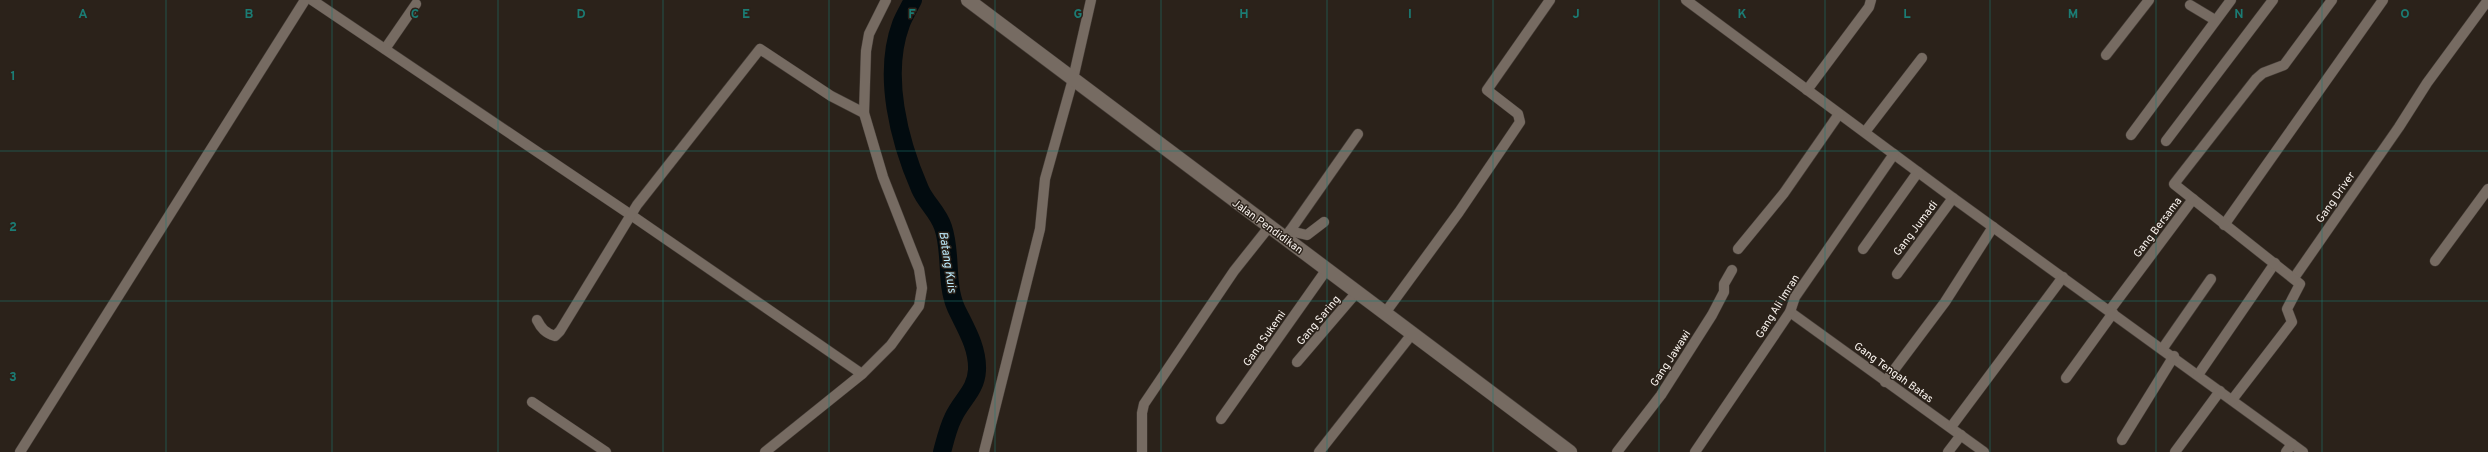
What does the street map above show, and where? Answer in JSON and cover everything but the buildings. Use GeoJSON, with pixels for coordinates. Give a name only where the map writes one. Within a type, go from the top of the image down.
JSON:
{"type":"FeatureCollection","features":[{"type":"Feature","properties":{"kind":"main road","name":"Jalan Pendidikan"},"geometry":{"type":"LineString","coordinates":[[968,0],[1269,227],[1290,238],[1326,269],[1570,452]]}},
{"type":"Feature","properties":{"kind":"street"},"geometry":{"type":"LineString","coordinates":[[20,452],[305,0]]}},
{"type":"Feature","properties":{"kind":"street"},"geometry":{"type":"LineString","coordinates":[[312,0],[631,214],[862,374]]}},
{"type":"Feature","properties":{"kind":"street"},"geometry":{"type":"LineString","coordinates":[[765,452],[862,374],[891,345],[914,316],[919,306],[922,288],[910,243],[883,177],[864,114],[866,51],[869,34],[886,0]]}},
{"type":"Feature","properties":{"kind":"street"},"geometry":{"type":"LineString","coordinates":[[984,452],[1040,229],[1045,179],[1073,78],[1091,0]]}},
{"type":"Feature","properties":{"kind":"street"},"geometry":{"type":"LineString","coordinates":[[1385,313],[1458,212],[1520,122],[1518,114],[1487,90],[1550,0]]}},
{"type":"Feature","properties":{"kind":"street"},"geometry":{"type":"LineString","coordinates":[[1686,0],[1953,198],[2174,356],[2232,400],[2289,448],[2303,452]]}},
{"type":"Feature","properties":{"kind":"street"},"geometry":{"type":"LineString","coordinates":[[1807,90],[1869,7],[1871,0]]}},
{"type":"Feature","properties":{"kind":"street"},"geometry":{"type":"LineString","coordinates":[[2106,55],[2149,0]]}},
{"type":"Feature","properties":{"kind":"street"},"geometry":{"type":"LineString","coordinates":[[2131,134],[2231,0]]}},
{"type":"Feature","properties":{"kind":"street"},"geometry":{"type":"LineString","coordinates":[[2166,142],[2273,0]]}},
{"type":"Feature","properties":{"kind":"street","name":"Gang Bersama"},"geometry":{"type":"LineString","coordinates":[[2066,378],[2193,199],[2174,184],[2260,75],[2284,65],[2332,0]]}},
{"type":"Feature","properties":{"kind":"street"},"geometry":{"type":"LineString","coordinates":[[2224,225],[2383,0]]}},
{"type":"Feature","properties":{"kind":"street","name":"Gang Driver"},"geometry":{"type":"LineString","coordinates":[[2294,278],[2399,127],[2427,83],[2488,0]]}},
{"type":"Feature","properties":{"kind":"street"},"geometry":{"type":"LineString","coordinates":[[385,49],[416,4]]}},
{"type":"Feature","properties":{"kind":"street"},"geometry":{"type":"LineString","coordinates":[[2190,5],[2215,20]]}},
{"type":"Feature","properties":{"kind":"street"},"geometry":{"type":"LineString","coordinates":[[537,320],[540,327],[549,334],[555,336],[560,331],[631,214],[760,49],[848,106],[864,114]]}},
{"type":"Feature","properties":{"kind":"street"},"geometry":{"type":"LineString","coordinates":[[1865,132],[1922,58]]}},
{"type":"Feature","properties":{"kind":"street"},"geometry":{"type":"LineString","coordinates":[[1738,249],[1784,193],[1839,114]]}},
{"type":"Feature","properties":{"kind":"street"},"geometry":{"type":"LineString","coordinates":[[1290,238],[1358,134]]}},
{"type":"Feature","properties":{"kind":"street","name":"Gang Ali Imran"},"geometry":{"type":"LineString","coordinates":[[1695,452],[1790,312],[1795,298],[1894,154]]}},
{"type":"Feature","properties":{"kind":"street"},"geometry":{"type":"LineString","coordinates":[[1863,249],[1918,172]]}},
{"type":"Feature","properties":{"kind":"street"},"geometry":{"type":"LineString","coordinates":[[2435,261],[2488,190]]}},
{"type":"Feature","properties":{"kind":"street","name":"Gang Jumadi"},"geometry":{"type":"LineString","coordinates":[[1897,274],[1953,198]]}},
{"type":"Feature","properties":{"kind":"street"},"geometry":{"type":"LineString","coordinates":[[2193,199],[2224,225],[2294,278],[2300,286],[2287,308],[2292,322],[2232,400]]}},
{"type":"Feature","properties":{"kind":"street"},"geometry":{"type":"LineString","coordinates":[[1290,238],[1309,234],[1324,222]]}},
{"type":"Feature","properties":{"kind":"street"},"geometry":{"type":"LineString","coordinates":[[1142,452],[1142,413],[1144,404],[1234,271],[1269,227]]}},
{"type":"Feature","properties":{"kind":"street"},"geometry":{"type":"LineString","coordinates":[[1885,382],[1945,302],[1993,227]]}},
{"type":"Feature","properties":{"kind":"street"},"geometry":{"type":"LineString","coordinates":[[1290,238],[1304,235]]}},
{"type":"Feature","properties":{"kind":"street"},"geometry":{"type":"LineString","coordinates":[[2198,375],[2275,263]]}},
{"type":"Feature","properties":{"kind":"street","name":"Gang Sukemi"},"geometry":{"type":"LineString","coordinates":[[1221,420],[1326,269]]}},
{"type":"Feature","properties":{"kind":"street","name":"Gang Jawawi"},"geometry":{"type":"LineString","coordinates":[[1617,452],[1661,395],[1699,335],[1724,292],[1724,284],[1732,270]]}},
{"type":"Feature","properties":{"kind":"street"},"geometry":{"type":"LineString","coordinates":[[1951,427],[2063,277]]}},
{"type":"Feature","properties":{"kind":"street"},"geometry":{"type":"LineString","coordinates":[[2163,348],[2211,279]]}},
{"type":"Feature","properties":{"kind":"street","name":"Gang Saring"},"geometry":{"type":"LineString","coordinates":[[1297,362],[1357,292]]}},
{"type":"Feature","properties":{"kind":"street","name":"Gang Tengah Batas"},"geometry":{"type":"LineString","coordinates":[[1790,312],[1984,452]]}},
{"type":"Feature","properties":{"kind":"street"},"geometry":{"type":"LineString","coordinates":[[1319,452],[1412,334]]}},
{"type":"Feature","properties":{"kind":"street"},"geometry":{"type":"LineString","coordinates":[[2122,440],[2174,356]]}},
{"type":"Feature","properties":{"kind":"street"},"geometry":{"type":"LineString","coordinates":[[2175,452],[2220,391]]}},
{"type":"Feature","properties":{"kind":"street"},"geometry":{"type":"LineString","coordinates":[[532,402],[606,452]]}},
{"type":"Feature","properties":{"kind":"street"},"geometry":{"type":"LineString","coordinates":[[1948,452],[1961,435]]}},
{"type":"Feature","properties":{"kind":"waterway","name":"Batang Kuis"},"geometry":{"type":"LineString","coordinates":[[913,0],[901,24],[896,44],[893,65],[893,86],[896,108],[900,129],[912,170],[920,189],[943,227],[946,237],[949,278],[953,298],[973,345],[977,362],[974,384],[953,418],[942,452]]}}]}
